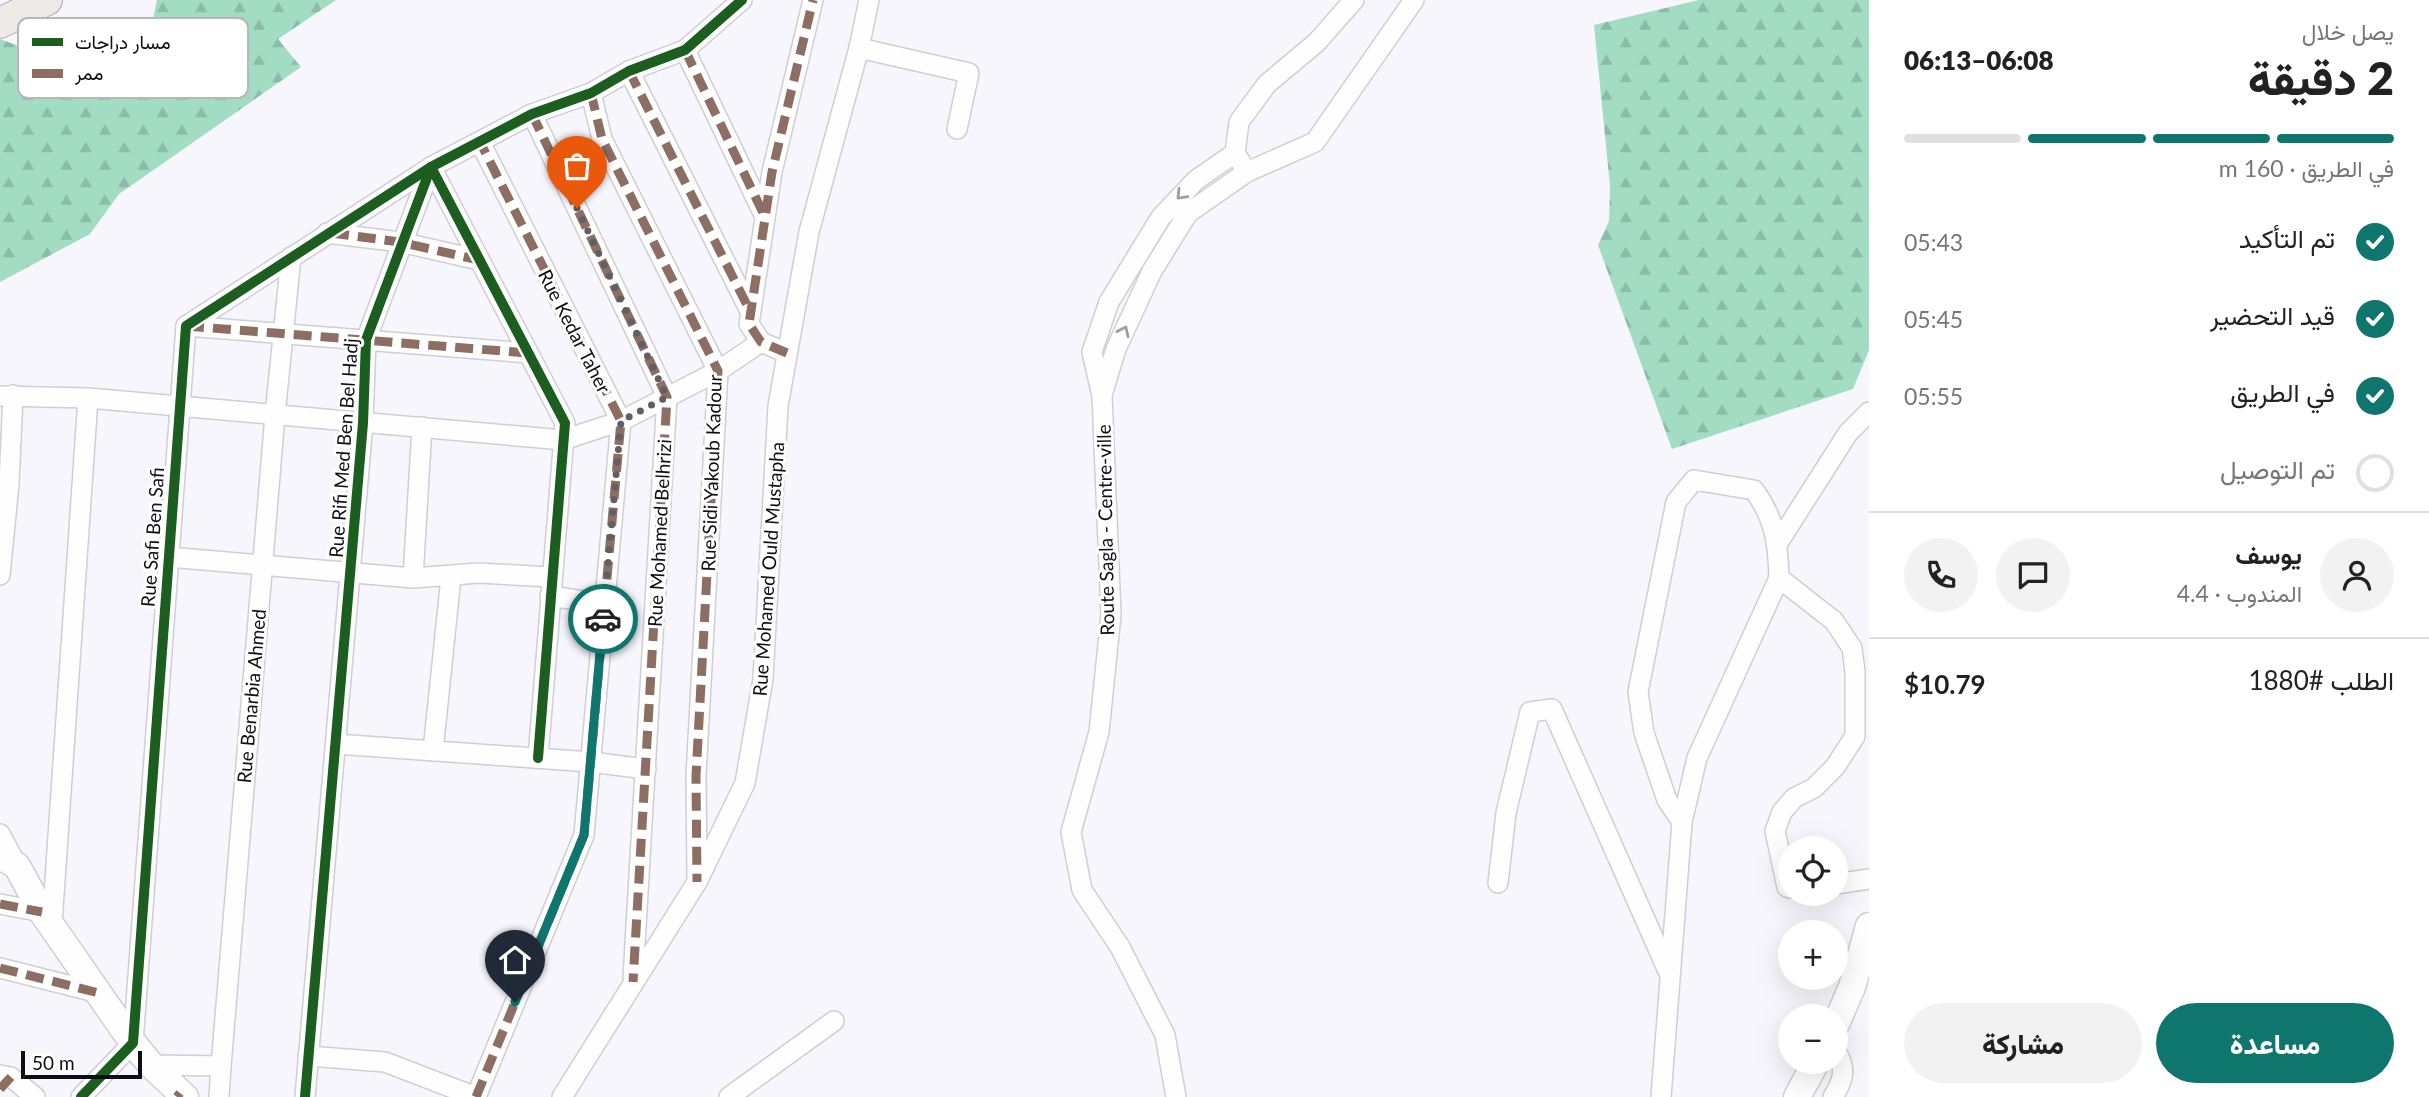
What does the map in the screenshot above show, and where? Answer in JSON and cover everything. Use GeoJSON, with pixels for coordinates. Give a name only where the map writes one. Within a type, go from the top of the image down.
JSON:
{"type":"FeatureCollection","features":[{"type":"Feature","properties":{"kind":"main road"},"geometry":{"type":"LineString","coordinates":[[0,23],[47,0]]}},
{"type":"Feature","properties":{"kind":"street"},"geometry":{"type":"LineString","coordinates":[[186,326],[431,167],[532,114],[591,93],[629,71],[685,50],[715,20],[742,0]]}},
{"type":"Feature","properties":{"kind":"street"},"geometry":{"type":"LineString","coordinates":[[788,353],[761,341],[749,324],[772,172],[813,0]]}},
{"type":"Feature","properties":{"kind":"street","name":"Rue Mohamed Ould Mustapha"},"geometry":{"type":"LineString","coordinates":[[562,1097],[697,882],[746,783],[763,678],[778,406],[809,232],[859,48],[869,0]]}},
{"type":"Feature","properties":{"kind":"street"},"geometry":{"type":"LineString","coordinates":[[1247,172],[1234,153],[1239,122],[1267,84],[1317,43],[1353,0]]}},
{"type":"Feature","properties":{"kind":"street","name":"Route Sagla - Centre-ville"},"geometry":{"type":"LineString","coordinates":[[1102,396],[1116,349],[1152,271],[1188,213],[1247,172],[1315,142],[1414,0]]}},
{"type":"Feature","properties":{"kind":"street"},"geometry":{"type":"LineString","coordinates":[[859,48],[969,73],[957,129]]}},
{"type":"Feature","properties":{"kind":"street"},"geometry":{"type":"LineString","coordinates":[[685,50],[765,217]]}},
{"type":"Feature","properties":{"kind":"street"},"geometry":{"type":"LineString","coordinates":[[629,71],[750,311]]}},
{"type":"Feature","properties":{"kind":"street","name":"Rue Sidi Yakoub Kadour"},"geometry":{"type":"LineString","coordinates":[[591,93],[602,139],[718,371],[696,776],[697,882]]}},
{"type":"Feature","properties":{"kind":"street","name":"Rue Mohamed Belhrizi"},"geometry":{"type":"LineString","coordinates":[[532,114],[667,397],[633,982]]}},
{"type":"Feature","properties":{"kind":"street","name":"Rue Kedar Taher"},"geometry":{"type":"LineString","coordinates":[[480,142],[621,421]]}},
{"type":"Feature","properties":{"kind":"street","name":"Route Sagla - Centre-ville"},"geometry":{"type":"LineString","coordinates":[[1176,1097],[1165,1035],[1120,947],[1082,890],[1071,832],[1099,732],[1111,615],[1102,396],[1091,352],[1109,302],[1161,217],[1196,180],[1234,153]]}},
{"type":"Feature","properties":{"kind":"street"},"geometry":{"type":"LineString","coordinates":[[431,167],[565,423],[538,758]]}},
{"type":"Feature","properties":{"kind":"street","name":"Rue Rifi Med Ben Bel Hadj"},"geometry":{"type":"LineString","coordinates":[[305,1097],[351,572],[363,422],[366,340],[400,242],[431,167]]}},
{"type":"Feature","properties":{"kind":"street"},"geometry":{"type":"LineString","coordinates":[[327,233],[400,242],[479,260]]}},
{"type":"Feature","properties":{"kind":"street","name":"Rue Benarbia Ahmed"},"geometry":{"type":"LineString","coordinates":[[219,1097],[262,563],[291,257]]}},
{"type":"Feature","properties":{"kind":"street"},"geometry":{"type":"LineString","coordinates":[[186,326],[528,353]]}},
{"type":"Feature","properties":{"kind":"street","name":"Rue Safi Ben Safi"},"geometry":{"type":"LineString","coordinates":[[133,1043],[186,326]]}},
{"type":"Feature","properties":{"kind":"street"},"geometry":{"type":"LineString","coordinates":[[0,575],[7,396],[88,398],[564,440],[621,421],[718,371],[761,341]]}},
{"type":"Feature","properties":{"kind":"street"},"geometry":{"type":"LineString","coordinates":[[47,918],[88,398]]}},
{"type":"Feature","properties":{"kind":"street"},"geometry":{"type":"LineString","coordinates":[[1778,543],[1848,433],[1869,412]]}},
{"type":"Feature","properties":{"kind":"street"},"geometry":{"type":"LineString","coordinates":[[308,1056],[385,1062],[476,1097],[584,835],[621,421]]}},
{"type":"Feature","properties":{"kind":"street"},"geometry":{"type":"LineString","coordinates":[[413,578],[422,427]]}},
{"type":"Feature","properties":{"kind":"street"},"geometry":{"type":"LineString","coordinates":[[1661,1097],[1682,822],[1698,758],[1779,578],[1778,543],[1769,512],[1754,490],[1693,480],[1676,502],[1638,692],[1644,733],[1667,800],[1682,822]]}},
{"type":"Feature","properties":{"kind":"street"},"geometry":{"type":"LineString","coordinates":[[168,557],[413,578],[479,573],[550,587],[604,604]]}},
{"type":"Feature","properties":{"kind":"street"},"geometry":{"type":"LineString","coordinates":[[433,751],[451,577]]}},
{"type":"Feature","properties":{"kind":"street"},"geometry":{"type":"LineString","coordinates":[[1778,851],[1775,831],[1782,812],[1794,798],[1814,788],[1835,766],[1855,736],[1855,672],[1852,648],[1834,621],[1779,578]]}},
{"type":"Feature","properties":{"kind":"street"},"geometry":{"type":"LineString","coordinates":[[1498,883],[1506,813],[1530,712],[1552,709],[1670,975]]}},
{"type":"Feature","properties":{"kind":"street"},"geometry":{"type":"LineString","coordinates":[[336,744],[591,762],[646,769]]}},
{"type":"Feature","properties":{"kind":"street"},"geometry":{"type":"LineString","coordinates":[[0,834],[8,861],[133,1043],[150,1065],[181,1096]]}},
{"type":"Feature","properties":{"kind":"street"},"geometry":{"type":"LineString","coordinates":[[1848,882],[1869,878]]}},
{"type":"Feature","properties":{"kind":"street"},"geometry":{"type":"LineString","coordinates":[[0,904],[47,918]]}},
{"type":"Feature","properties":{"kind":"street"},"geometry":{"type":"LineString","coordinates":[[1845,1004],[1869,926]]}},
{"type":"Feature","properties":{"kind":"street"},"geometry":{"type":"LineString","coordinates":[[0,968],[99,993]]}},
{"type":"Feature","properties":{"kind":"street"},"geometry":{"type":"LineString","coordinates":[[729,1097],[834,1021]]}},
{"type":"Feature","properties":{"kind":"street"},"geometry":{"type":"LineString","coordinates":[[81,1097],[133,1043]]}},
{"type":"Feature","properties":{"kind":"street"},"geometry":{"type":"LineString","coordinates":[[150,1065],[220,1066]]}},
{"type":"Feature","properties":{"kind":"street"},"geometry":{"type":"LineString","coordinates":[[1797,1097],[1809,1074]]}},
{"type":"Feature","properties":{"kind":"street"},"geometry":{"type":"LineString","coordinates":[[1833,1097],[1843,1074]]}},
{"type":"Feature","properties":{"kind":"street"},"geometry":{"type":"LineString","coordinates":[[4,1080],[35,1097]]}},
{"type":"Feature","properties":{"kind":"green space"},"geometry":{"type":"Polygon","coordinates":[[[157,0],[336,0],[278,39],[301,67],[119,194],[90,234],[0,282],[0,39],[18,46],[18,98],[248,98],[248,18],[153,18],[157,0]]]}},
{"type":"Feature","properties":{"kind":"green space"},"geometry":{"type":"Polygon","coordinates":[[[1699,0],[1869,0],[1869,350],[1853,389],[1672,449],[1598,245],[1609,221],[1610,186],[1594,25],[1699,0]]]}},
{"type":"Feature","properties":{"kind":"marked path"},"geometry":{"type":"LineString","coordinates":[[787,353],[761,342],[749,324],[772,172],[813,0]]}},
{"type":"Feature","properties":{"kind":"marked path"},"geometry":{"type":"LineString","coordinates":[[685,50],[765,217]]}},
{"type":"Feature","properties":{"kind":"marked path"},"geometry":{"type":"LineString","coordinates":[[629,71],[750,311]]}},
{"type":"Feature","properties":{"kind":"marked path"},"geometry":{"type":"LineString","coordinates":[[591,93],[602,139],[718,371],[696,776],[697,882]]}},
{"type":"Feature","properties":{"kind":"marked path"},"geometry":{"type":"LineString","coordinates":[[532,114],[667,397],[633,982]]}},
{"type":"Feature","properties":{"kind":"marked path"},"geometry":{"type":"LineString","coordinates":[[476,1097],[584,835],[621,421],[480,142]]}},
{"type":"Feature","properties":{"kind":"marked path"},"geometry":{"type":"LineString","coordinates":[[331,233],[400,242],[479,260]]}},
{"type":"Feature","properties":{"kind":"marked path"},"geometry":{"type":"LineString","coordinates":[[186,326],[528,353]]}},
{"type":"Feature","properties":{"kind":"marked path"},"geometry":{"type":"LineString","coordinates":[[0,904],[42,912]]}},
{"type":"Feature","properties":{"kind":"marked path"},"geometry":{"type":"LineString","coordinates":[[0,968],[99,993]]}},
{"type":"Feature","properties":{"kind":"marked path"},"geometry":{"type":"LineString","coordinates":[[0,1089],[11,1077]]}},
{"type":"Feature","properties":{"kind":"marked path"},"geometry":{"type":"LineString","coordinates":[[177,1097],[180,1093]]}},
{"type":"Feature","properties":{"kind":"cycle path"},"geometry":{"type":"LineString","coordinates":[[305,1097],[363,423],[366,340],[431,167],[532,114],[591,93],[629,71],[685,50],[742,0]]}},
{"type":"Feature","properties":{"kind":"cycle path"},"geometry":{"type":"LineString","coordinates":[[81,1097],[133,1043],[186,326],[431,167],[565,423],[538,758]]}},
{"type":"Feature","properties":{"kind":"way so far"},"geometry":{"type":"LineString","coordinates":[[577,208],[667,397],[621,421],[603,619]]}},
{"type":"Feature","properties":{"kind":"route"},"geometry":{"type":"LineString","coordinates":[[515,1002],[584,835],[603,619]]}}]}
